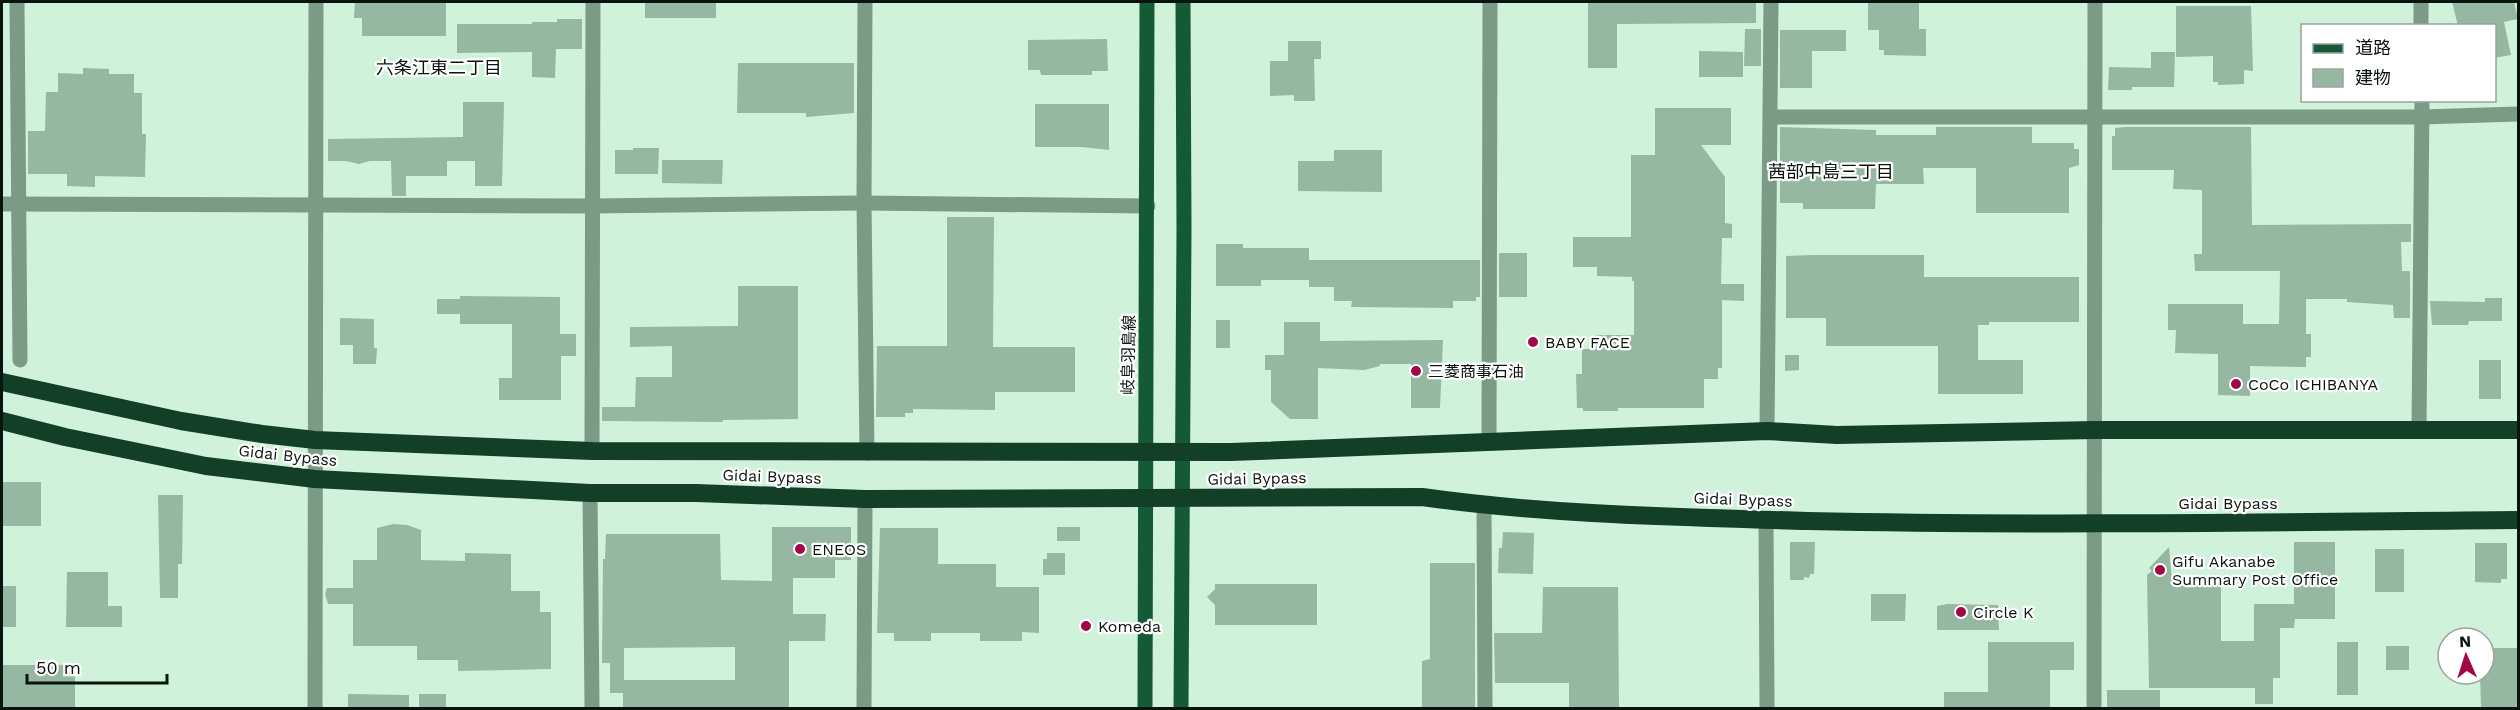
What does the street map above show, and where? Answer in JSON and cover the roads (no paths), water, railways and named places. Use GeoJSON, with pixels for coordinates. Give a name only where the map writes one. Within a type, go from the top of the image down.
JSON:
{"type":"FeatureCollection","features":[{"type":"Feature","properties":{"kind":"highway","name":"Gidai Bypass"},"geometry":{"type":"LineString","coordinates":[[2,382],[181,421],[315,440],[592,451],[1182,453],[1767,431],[1837,435],[2094,430],[2518,430]]}},
{"type":"Feature","properties":{"kind":"highway","name":"Gidai Bypass"},"geometry":{"type":"LineString","coordinates":[[2,421],[206,466],[315,479],[590,493],[696,493],[865,499],[1422,497],[1484,506],[1935,524],[2518,520]]}},
{"type":"Feature","properties":{"kind":"main road","name":"岐阜羽島線"},"geometry":{"type":"LineString","coordinates":[[1145,708],[1147,2]]}},
{"type":"Feature","properties":{"kind":"main road"},"geometry":{"type":"LineString","coordinates":[[1181,708],[1183,2]]}},
{"type":"Feature","properties":{"kind":"street"},"geometry":{"type":"LineString","coordinates":[[17,2],[9,204],[20,360]]}},
{"type":"Feature","properties":{"kind":"street"},"geometry":{"type":"LineString","coordinates":[[315,708],[316,2]]}},
{"type":"Feature","properties":{"kind":"street"},"geometry":{"type":"LineString","coordinates":[[592,451],[593,2]]}},
{"type":"Feature","properties":{"kind":"street"},"geometry":{"type":"LineString","coordinates":[[865,2],[864,203],[867,453]]}},
{"type":"Feature","properties":{"kind":"street"},"geometry":{"type":"LineString","coordinates":[[1489,442],[1490,2]]}},
{"type":"Feature","properties":{"kind":"street"},"geometry":{"type":"LineString","coordinates":[[1767,431],[1771,2]]}},
{"type":"Feature","properties":{"kind":"street"},"geometry":{"type":"LineString","coordinates":[[2094,708],[2095,2]]}},
{"type":"Feature","properties":{"kind":"street"},"geometry":{"type":"LineString","coordinates":[[2421,2],[2421,24]]}},
{"type":"Feature","properties":{"kind":"street"},"geometry":{"type":"LineString","coordinates":[[2418,430],[2422,102]]}},
{"type":"Feature","properties":{"kind":"street"},"geometry":{"type":"LineString","coordinates":[[1771,117],[2422,117],[2518,114]]}},
{"type":"Feature","properties":{"kind":"street"},"geometry":{"type":"LineString","coordinates":[[9,204],[591,206],[864,203],[1148,206]]}},
{"type":"Feature","properties":{"kind":"street"},"geometry":{"type":"LineString","coordinates":[[590,493],[592,708]]}},
{"type":"Feature","properties":{"kind":"street"},"geometry":{"type":"LineString","coordinates":[[864,708],[865,499]]}},
{"type":"Feature","properties":{"kind":"street"},"geometry":{"type":"LineString","coordinates":[[1484,506],[1485,708]]}},
{"type":"Feature","properties":{"kind":"street"},"geometry":{"type":"LineString","coordinates":[[1766,519],[1767,708]]}},
{"type":"Feature","properties":{"kind":"place","name":"BABY FACE"},"geometry":{"type":"Point","coordinates":[1533,342]}},
{"type":"Feature","properties":{"kind":"place","name":"三菱商事石油"},"geometry":{"type":"Point","coordinates":[1416,371]}},
{"type":"Feature","properties":{"kind":"place","name":"CoCo ICHIBANYA"},"geometry":{"type":"Point","coordinates":[2236,384]}},
{"type":"Feature","properties":{"kind":"place","name":"ENEOS"},"geometry":{"type":"Point","coordinates":[800,549]}},
{"type":"Feature","properties":{"kind":"place","name":"Gifu Akanabe Summary Post Office"},"geometry":{"type":"Point","coordinates":[2160,570]}},
{"type":"Feature","properties":{"kind":"place","name":"Circle K"},"geometry":{"type":"Point","coordinates":[1961,612]}},
{"type":"Feature","properties":{"kind":"place","name":"Komeda"},"geometry":{"type":"Point","coordinates":[1086,626]}},
{"type":"Feature","properties":{"kind":"district","name":"六条江東二丁目"},"geometry":{"type":"Point","coordinates":[439,68]}},
{"type":"Feature","properties":{"kind":"district","name":"茜部中島三丁目"},"geometry":{"type":"Point","coordinates":[1831,172]}}]}
